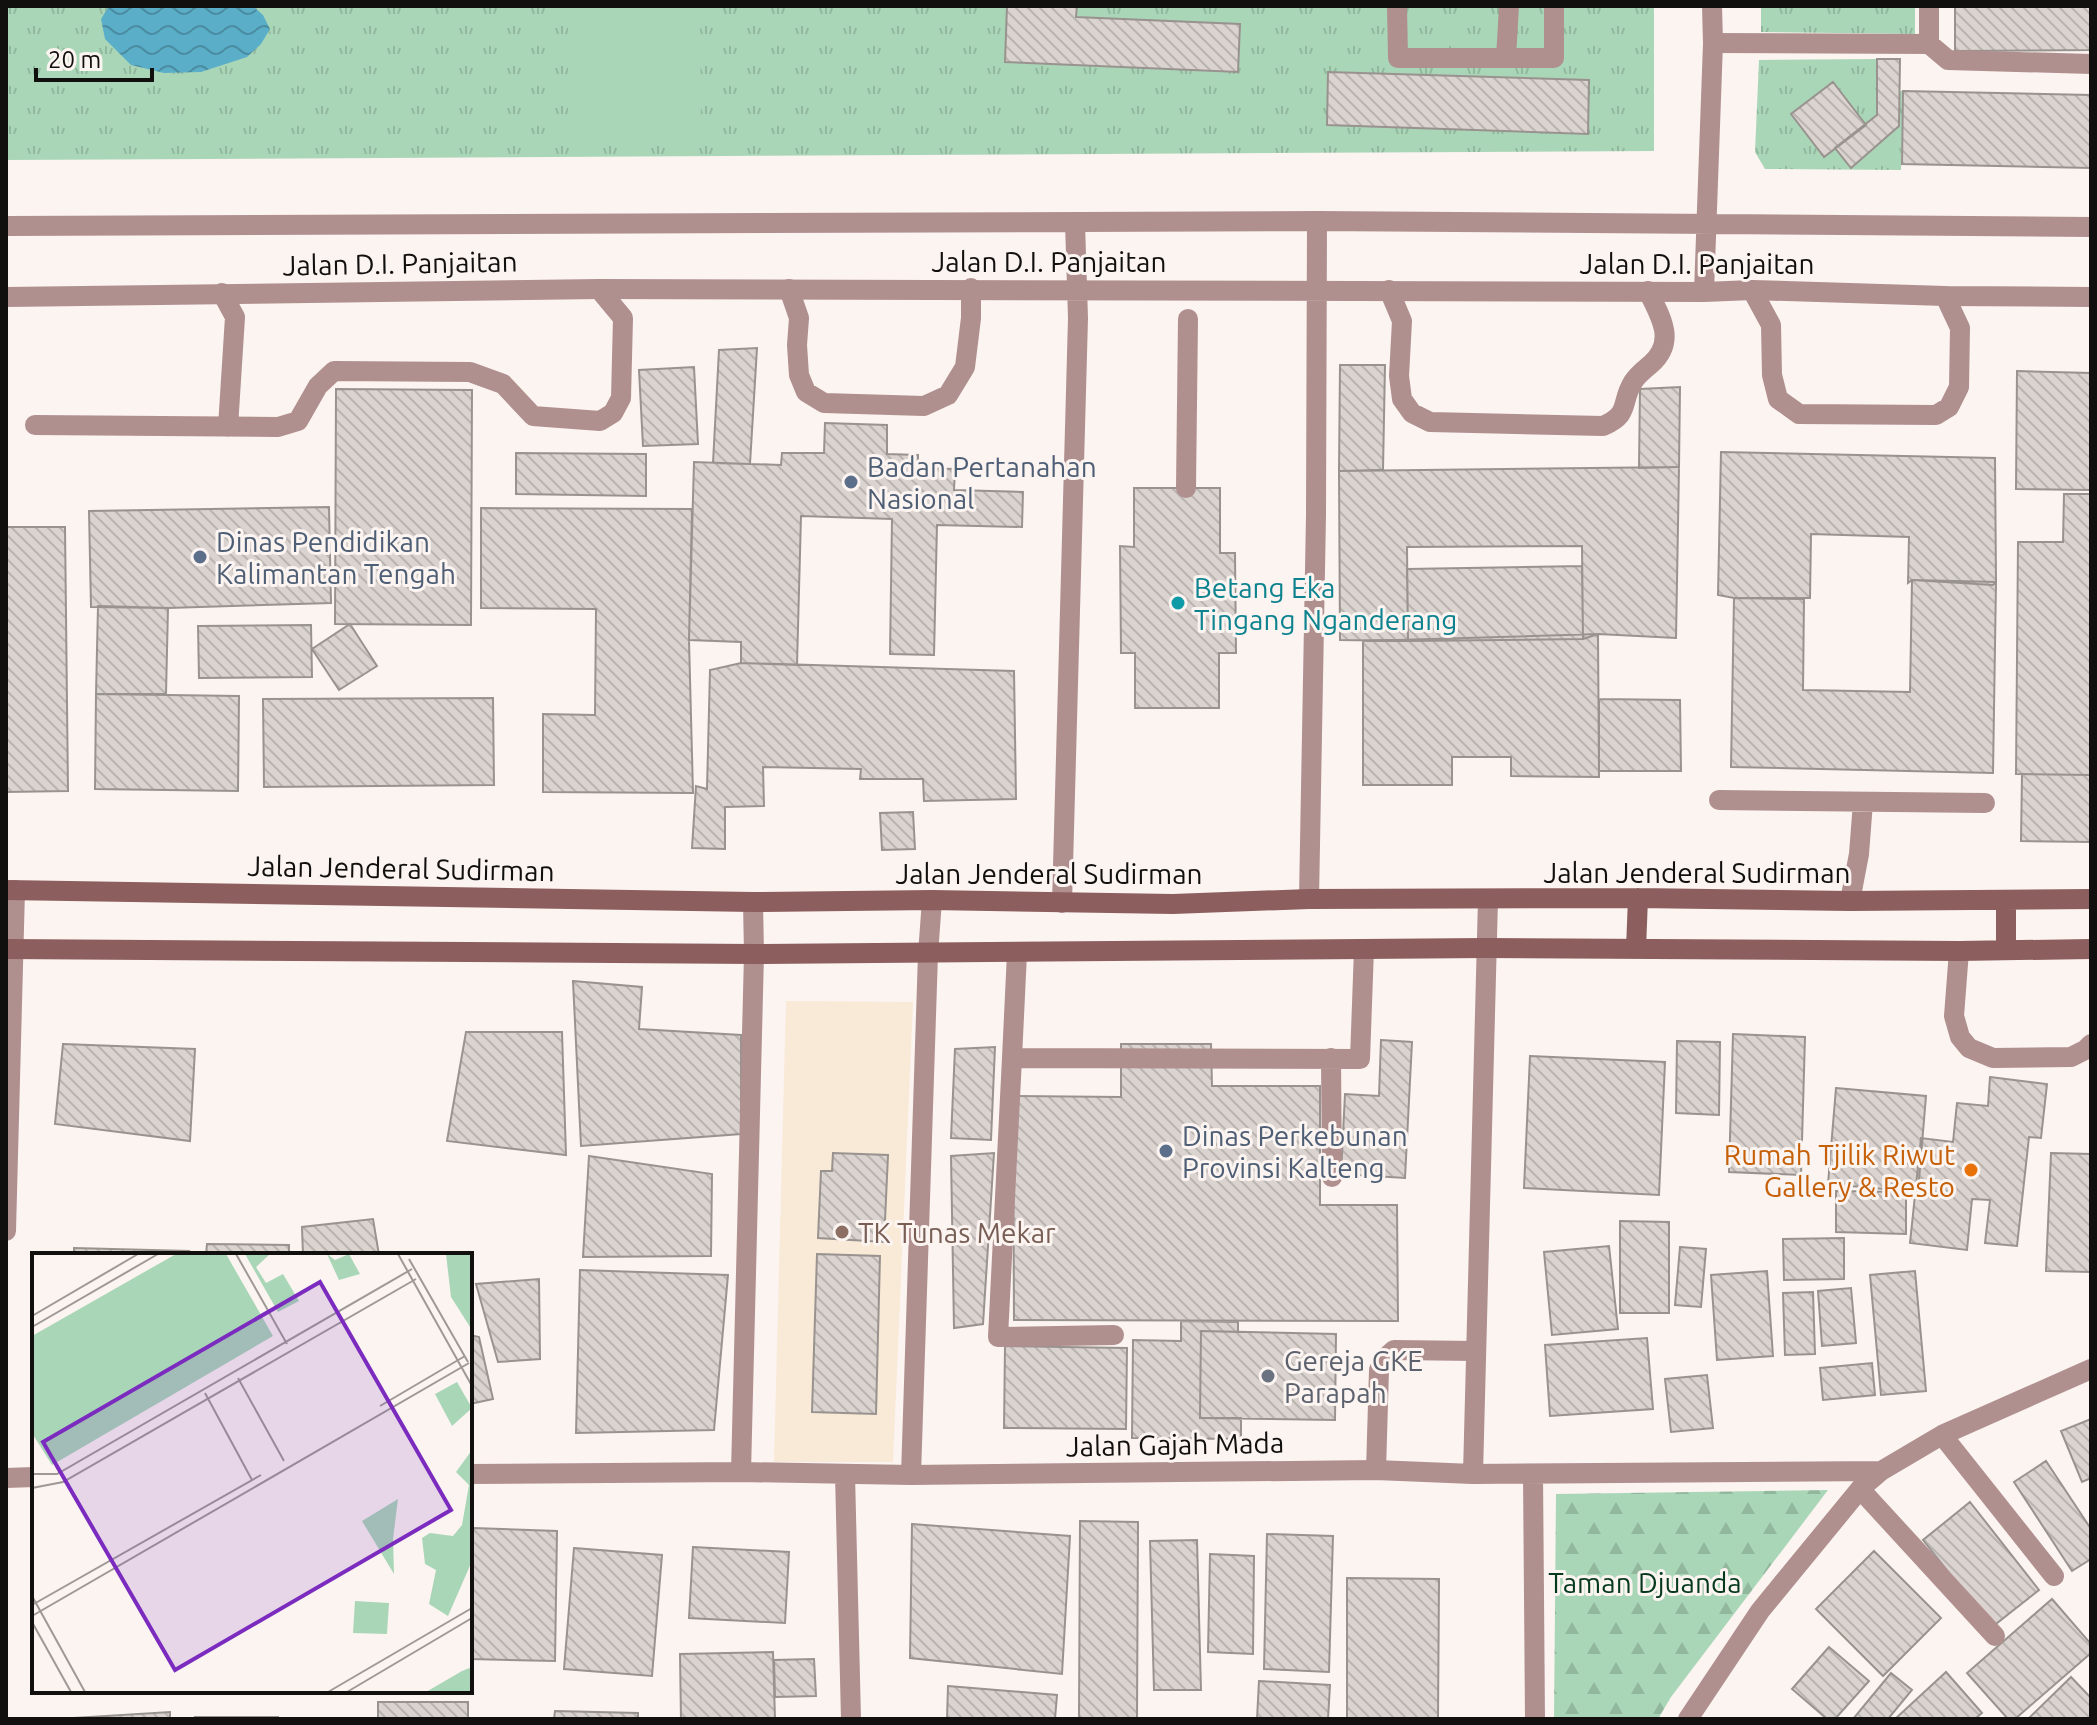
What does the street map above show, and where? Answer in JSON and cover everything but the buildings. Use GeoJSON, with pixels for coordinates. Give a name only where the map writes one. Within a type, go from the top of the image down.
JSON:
{"type":"FeatureCollection","features":[{"type":"Feature","properties":{"kind":"main road","name":"Jalan Jenderal Sudirman"},"geometry":{"type":"LineString","coordinates":[[11,890],[753,902],[932,900],[1173,904],[1309,899],[2091,899]]}},
{"type":"Feature","properties":{"kind":"main road"},"geometry":{"type":"LineString","coordinates":[[1636,949],[1638,898]]}},
{"type":"Feature","properties":{"kind":"main road"},"geometry":{"type":"LineString","coordinates":[[2006,900],[2006,949]]}},
{"type":"Feature","properties":{"kind":"main road"},"geometry":{"type":"LineString","coordinates":[[9,949],[754,954],[1486,948],[2091,949]]}},
{"type":"Feature","properties":{"kind":"street"},"geometry":{"type":"LineString","coordinates":[[1397,6],[1398,58],[1554,58],[1554,6]]}},
{"type":"Feature","properties":{"kind":"street"},"geometry":{"type":"LineString","coordinates":[[1506,58],[1509,6]]}},
{"type":"Feature","properties":{"kind":"street"},"geometry":{"type":"LineString","coordinates":[[1704,292],[1712,6]]}},
{"type":"Feature","properties":{"kind":"street"},"geometry":{"type":"LineString","coordinates":[[1929,6],[1929,44]]}},
{"type":"Feature","properties":{"kind":"street"},"geometry":{"type":"LineString","coordinates":[[1713,43],[1929,44],[1948,60],[2091,64]]}},
{"type":"Feature","properties":{"kind":"street"},"geometry":{"type":"LineString","coordinates":[[1309,899],[1316,515],[1317,221]]}},
{"type":"Feature","properties":{"kind":"street","name":"Jalan D.I. Panjaitan"},"geometry":{"type":"LineString","coordinates":[[6,226],[1317,221],[2091,227]]}},
{"type":"Feature","properties":{"kind":"street"},"geometry":{"type":"LineString","coordinates":[[1062,903],[1078,289],[1075,223]]}},
{"type":"Feature","properties":{"kind":"street"},"geometry":{"type":"LineString","coordinates":[[789,289],[799,318],[799,375],[806,392],[824,403],[924,406],[948,395],[965,367],[971,288]]}},
{"type":"Feature","properties":{"kind":"street","name":"Jalan D.I. Panjaitan"},"geometry":{"type":"LineString","coordinates":[[6,297],[599,289],[971,288],[1752,290],[2091,297]]}},
{"type":"Feature","properties":{"kind":"street"},"geometry":{"type":"LineString","coordinates":[[35,425],[278,427],[298,421],[318,386],[334,371],[470,372],[503,384],[533,416],[600,421],[613,413],[621,398],[623,318],[599,289]]}},
{"type":"Feature","properties":{"kind":"street"},"geometry":{"type":"LineString","coordinates":[[1389,290],[1402,321],[1399,376],[1402,399],[1412,413],[1430,422],[1603,426],[1616,420],[1623,411],[1631,384],[1663,349],[1664,324],[1648,291]]}},
{"type":"Feature","properties":{"kind":"street"},"geometry":{"type":"LineString","coordinates":[[1752,290],[1771,325],[1772,375],[1778,399],[1799,414],[1936,415],[1949,407],[1959,387],[1960,328],[1945,296]]}},
{"type":"Feature","properties":{"kind":"street"},"geometry":{"type":"LineString","coordinates":[[222,293],[235,317],[228,427]]}},
{"type":"Feature","properties":{"kind":"street"},"geometry":{"type":"LineString","coordinates":[[1186,488],[1188,319]]}},
{"type":"Feature","properties":{"kind":"street"},"geometry":{"type":"LineString","coordinates":[[1719,800],[1985,803]]}},
{"type":"Feature","properties":{"kind":"street"},"geometry":{"type":"LineString","coordinates":[[1850,901],[1859,854],[1863,802]]}},
{"type":"Feature","properties":{"kind":"street"},"geometry":{"type":"LineString","coordinates":[[6,1231],[11,890]]}},
{"type":"Feature","properties":{"kind":"street"},"geometry":{"type":"LineString","coordinates":[[1473,1474],[1488,899]]}},
{"type":"Feature","properties":{"kind":"street"},"geometry":{"type":"LineString","coordinates":[[911,1475],[932,900]]}},
{"type":"Feature","properties":{"kind":"street"},"geometry":{"type":"LineString","coordinates":[[741,1472],[753,902]]}},
{"type":"Feature","properties":{"kind":"street"},"geometry":{"type":"LineString","coordinates":[[1012,1058],[1360,1059],[1364,949]]}},
{"type":"Feature","properties":{"kind":"street"},"geometry":{"type":"LineString","coordinates":[[1959,951],[1954,1016],[1960,1037],[1969,1048],[1993,1058],[2071,1057],[2091,1044]]}},
{"type":"Feature","properties":{"kind":"street"},"geometry":{"type":"LineString","coordinates":[[1017,953],[998,1337],[1114,1335]]}},
{"type":"Feature","properties":{"kind":"street"},"geometry":{"type":"LineString","coordinates":[[1331,1058],[1332,1177]]}},
{"type":"Feature","properties":{"kind":"street"},"geometry":{"type":"LineString","coordinates":[[1376,1470],[1379,1370],[1384,1359],[1394,1350],[1476,1351]]}},
{"type":"Feature","properties":{"kind":"street"},"geometry":{"type":"LineString","coordinates":[[1688,1719],[1760,1611],[1860,1489],[1881,1471],[1942,1435],[2089,1374]]}},
{"type":"Feature","properties":{"kind":"street"},"geometry":{"type":"LineString","coordinates":[[1942,1435],[2054,1576]]}},
{"type":"Feature","properties":{"kind":"street","name":"Jalan Gajah Mada"},"geometry":{"type":"LineString","coordinates":[[472,1474],[1881,1471]]}},
{"type":"Feature","properties":{"kind":"street"},"geometry":{"type":"LineString","coordinates":[[845,1474],[851,1719]]}},
{"type":"Feature","properties":{"kind":"street"},"geometry":{"type":"LineString","coordinates":[[1533,1474],[1535,1719]]}},
{"type":"Feature","properties":{"kind":"street"},"geometry":{"type":"LineString","coordinates":[[6,1478],[32,1477]]}},
{"type":"Feature","properties":{"kind":"street"},"geometry":{"type":"LineString","coordinates":[[1860,1489],[1995,1636]]}},
{"type":"Feature","properties":{"kind":"shaded area","name":"TK Tunas Mekar"},"geometry":{"type":"Polygon","coordinates":[[[786,1001],[913,1002],[893,1462],[774,1462],[786,1001]]]}},
{"type":"Feature","properties":{"kind":"green space"},"geometry":{"type":"Polygon","coordinates":[[[6,6],[1654,6],[1654,151],[6,160],[6,6]]]}},
{"type":"Feature","properties":{"kind":"green space"},"geometry":{"type":"Polygon","coordinates":[[[568,6],[700,6],[701,136],[568,136],[568,6]]]}},
{"type":"Feature","properties":{"kind":"green space"},"geometry":{"type":"Polygon","coordinates":[[[1761,6],[1915,6],[1915,34],[1761,32],[1761,6]]]}},
{"type":"Feature","properties":{"kind":"green space"},"geometry":{"type":"Polygon","coordinates":[[[1877,59],[1877,115],[1866,125],[1833,82],[1791,114],[1823,157],[1835,148],[1851,168],[1899,126],[1900,91],[1903,91],[1901,170],[1765,169],[1755,152],[1759,60],[1877,59]]]}},
{"type":"Feature","properties":{"kind":"green space","name":"Taman Djuanda"},"geometry":{"type":"Polygon","coordinates":[[[1828,1490],[1671,1697],[1658,1719],[1554,1719],[1556,1494],[1828,1490]]]}},
{"type":"Feature","properties":{"kind":"water"},"geometry":{"type":"Polygon","coordinates":[[[109,6],[253,6],[263,15],[270,29],[261,44],[247,57],[201,72],[164,73],[131,65],[105,39],[101,19],[109,6]]]}},
{"type":"Feature","properties":{"kind":"place","name":"Badan Pertanahan Nasional"},"geometry":{"type":"Point","coordinates":[851,482]}},
{"type":"Feature","properties":{"kind":"place","name":"Dinas Pendidikan Kalimantan Tengah"},"geometry":{"type":"Point","coordinates":[200,557]}},
{"type":"Feature","properties":{"kind":"place","name":"Betang Eka Tingang Nganderang"},"geometry":{"type":"Point","coordinates":[1178,603]}},
{"type":"Feature","properties":{"kind":"place","name":"Dinas Perkebunan Provinsi Kalteng"},"geometry":{"type":"Point","coordinates":[1166,1151]}},
{"type":"Feature","properties":{"kind":"place","name":"Rumah Tjilik Riwut Gallery & Resto"},"geometry":{"type":"Point","coordinates":[1971,1170]}},
{"type":"Feature","properties":{"kind":"place","name":"TK Tunas Mekar"},"geometry":{"type":"Point","coordinates":[842,1232]}},
{"type":"Feature","properties":{"kind":"place","name":"Gereja GKE Parapah"},"geometry":{"type":"Point","coordinates":[1268,1376]}}]}
